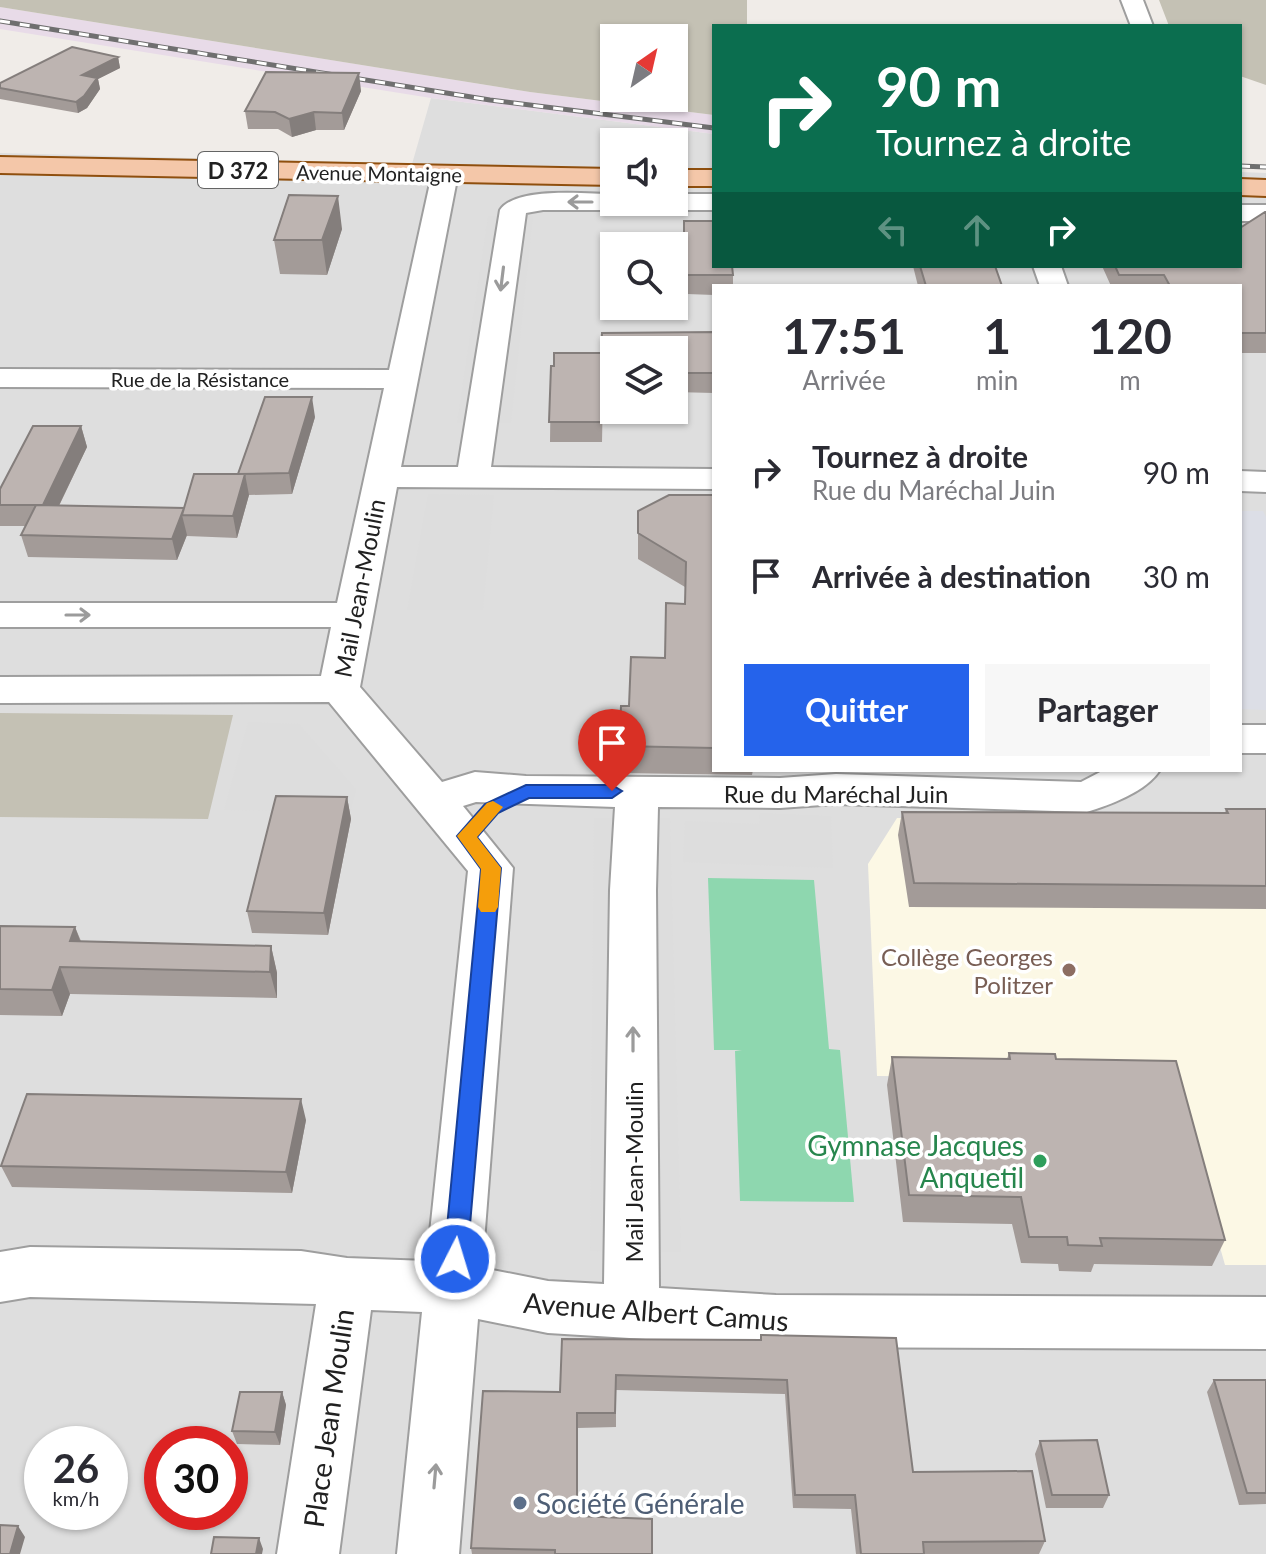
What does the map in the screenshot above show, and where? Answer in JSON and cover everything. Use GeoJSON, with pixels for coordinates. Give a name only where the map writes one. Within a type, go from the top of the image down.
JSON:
{"type":"FeatureCollection","features":[{"type":"Feature","properties":{"kind":"main road","name":"Avenue Montaigne"},"geometry":{"type":"LineString","coordinates":[[0,165],[600,177]]}},
{"type":"Feature","properties":{"kind":"main road"},"geometry":{"type":"LineString","coordinates":[[688,178],[712,178]]}},
{"type":"Feature","properties":{"kind":"main road"},"geometry":{"type":"LineString","coordinates":[[1242,187],[1266,188]]}},
{"type":"Feature","properties":{"kind":"street"},"geometry":{"type":"LineString","coordinates":[[1132,0],[1141,24]]}},
{"type":"Feature","properties":{"kind":"street","name":"Mail Jean-Moulin"},"geometry":{"type":"LineString","coordinates":[[445,174],[341,672],[340,689],[491,868],[452,1288]]}},
{"type":"Feature","properties":{"kind":"street"},"geometry":{"type":"LineString","coordinates":[[472,479],[482,433],[509,220],[513,210],[518,206],[543,202],[712,202]]}},
{"type":"Feature","properties":{"kind":"street"},"geometry":{"type":"LineString","coordinates":[[1242,213],[1266,213]]}},
{"type":"Feature","properties":{"kind":"street","name":"Rue de la Résistance"},"geometry":{"type":"LineString","coordinates":[[0,378],[401,379]]}},
{"type":"Feature","properties":{"kind":"street"},"geometry":{"type":"LineString","coordinates":[[381,477],[712,479]]}},
{"type":"Feature","properties":{"kind":"street"},"geometry":{"type":"LineString","coordinates":[[1242,481],[1266,482]]}},
{"type":"Feature","properties":{"kind":"street"},"geometry":{"type":"LineString","coordinates":[[0,615],[354,615]]}},
{"type":"Feature","properties":{"kind":"street"},"geometry":{"type":"LineString","coordinates":[[0,690],[340,689]]}},
{"type":"Feature","properties":{"kind":"street"},"geometry":{"type":"LineString","coordinates":[[1242,739],[1266,739]]}},
{"type":"Feature","properties":{"kind":"street","name":"Rue du Maréchal Juin"},"geometry":{"type":"LineString","coordinates":[[435,800],[475,787],[526,791],[780,793],[836,789],[1087,797],[1135,772]]}},
{"type":"Feature","properties":{"kind":"street","name":"Rue du Maréchal Juin"},"geometry":{"type":"LineString","coordinates":[[466,836],[492,808],[526,791]]}},
{"type":"Feature","properties":{"kind":"street","name":"Mail Jean-Moulin"},"geometry":{"type":"LineString","coordinates":[[629,1313],[633,1274],[633,890],[637,792]]}},
{"type":"Feature","properties":{"kind":"street","name":"Avenue Albert Camus"},"geometry":{"type":"LineString","coordinates":[[0,1277],[30,1272],[301,1276],[347,1283],[452,1288],[548,1307],[776,1321],[1266,1323]]}},
{"type":"Feature","properties":{"kind":"street","name":"Place Jean Moulin"},"geometry":{"type":"LineString","coordinates":[[308,1554],[347,1283]]}},
{"type":"Feature","properties":{"kind":"street"},"geometry":{"type":"LineString","coordinates":[[428,1554],[452,1288]]}},
{"type":"Feature","properties":{"kind":"shaded area"},"geometry":{"type":"Polygon","coordinates":[[[0,0],[747,0],[747,24],[712,24],[712,115],[688,112],[688,24],[600,24],[600,101],[0,7],[0,0]]]}},
{"type":"Feature","properties":{"kind":"shaded area"},"geometry":{"type":"Polygon","coordinates":[[[1159,0],[1266,0],[1266,85],[1242,77],[1242,24],[1168,24],[1159,0]]]}},
{"type":"Feature","properties":{"kind":"shaded area"},"geometry":{"type":"Polygon","coordinates":[[[0,7],[600,101],[600,112],[688,112],[712,115],[712,134],[688,131],[688,128],[667,128],[431,98],[0,29],[0,7]]]}},
{"type":"Feature","properties":{"kind":"shaded area"},"geometry":{"type":"Polygon","coordinates":[[[431,98],[667,128],[600,128],[600,216],[688,216],[688,131],[712,134],[712,268],[1242,268],[1242,172],[1266,173],[1266,1554],[0,1554],[0,153],[412,164],[431,98]]]}},
{"type":"Feature","properties":{"kind":"shaded area"},"geometry":{"type":"Polygon","coordinates":[[[488,216],[533,216],[511,423],[457,423],[488,216]]]}},
{"type":"Feature","properties":{"kind":"shaded area"},"geometry":{"type":"Polygon","coordinates":[[[428,494],[494,495],[483,610],[407,610],[428,494]]]}},
{"type":"Feature","properties":{"kind":"shaded area"},"geometry":{"type":"Polygon","coordinates":[[[1242,511],[1263,511],[1266,517],[1266,710],[1242,709],[1242,511]]]}},
{"type":"Feature","properties":{"kind":"shaded area"},"geometry":{"type":"Polygon","coordinates":[[[0,713],[233,715],[208,819],[0,817],[0,713]]]}},
{"type":"Feature","properties":{"kind":"shaded area"},"geometry":{"type":"Polygon","coordinates":[[[248,722],[299,724],[356,789],[351,811],[224,810],[248,722]]]}},
{"type":"Feature","properties":{"kind":"shaded area"},"geometry":{"type":"Polygon","coordinates":[[[760,813],[831,816],[833,868],[683,862],[685,821],[759,824],[760,813]]]}},
{"type":"Feature","properties":{"kind":"shaded area"},"geometry":{"type":"Polygon","coordinates":[[[594,818],[670,818],[681,1252],[590,1251],[594,818]]]}},
{"type":"Feature","properties":{"kind":"shaded area","name":"Collège Georges Politzer"},"geometry":{"type":"Polygon","coordinates":[[[897,818],[1266,824],[1266,1265],[1225,1265],[1172,1078],[877,1076],[868,864],[897,818]]]}},
{"type":"Feature","properties":{"kind":"green space"},"geometry":{"type":"Polygon","coordinates":[[[708,878],[814,880],[829,1049],[840,1050],[854,1202],[740,1201],[735,1051],[742,1050],[714,1050],[708,878]]]}},
{"type":"Feature","properties":{"kind":"building"},"geometry":{"type":"Polygon","coordinates":[[[72,47],[118,57],[82,75],[97,78],[76,102],[0,88],[0,83],[72,47]]]}},
{"type":"Feature","properties":{"kind":"building"},"geometry":{"type":"Polygon","coordinates":[[[266,72],[359,73],[342,113],[314,112],[289,119],[275,112],[245,111],[266,72]]]}},
{"type":"Feature","properties":{"kind":"building"},"geometry":{"type":"Polygon","coordinates":[[[289,195],[338,196],[322,240],[274,240],[289,195]]]}},
{"type":"Feature","properties":{"kind":"building"},"geometry":{"type":"Polygon","coordinates":[[[1266,212],[1266,333],[1242,333],[1242,284],[1169,284],[1164,275],[1119,275],[1116,268],[1242,268],[1242,227],[1266,212]]]}},
{"type":"Feature","properties":{"kind":"building"},"geometry":{"type":"Polygon","coordinates":[[[684,221],[712,221],[712,268],[732,268],[733,275],[688,275],[688,232],[684,232],[684,221]]]}},
{"type":"Feature","properties":{"kind":"building"},"geometry":{"type":"Polygon","coordinates":[[[921,268],[996,268],[1001,284],[925,284],[921,268]]]}},
{"type":"Feature","properties":{"kind":"building"},"geometry":{"type":"Polygon","coordinates":[[[712,332],[712,373],[688,373],[688,336],[602,336],[602,333],[712,332]]]}},
{"type":"Feature","properties":{"kind":"building"},"geometry":{"type":"Polygon","coordinates":[[[554,353],[600,353],[600,422],[549,422],[554,353]]]}},
{"type":"Feature","properties":{"kind":"building"},"geometry":{"type":"Polygon","coordinates":[[[265,397],[312,397],[289,473],[238,474],[265,397]]]}},
{"type":"Feature","properties":{"kind":"building"},"geometry":{"type":"Polygon","coordinates":[[[33,426],[81,426],[43,505],[0,505],[0,489],[33,426]]]}},
{"type":"Feature","properties":{"kind":"building"},"geometry":{"type":"Polygon","coordinates":[[[194,474],[245,474],[233,516],[182,515],[194,474]]]}},
{"type":"Feature","properties":{"kind":"building"},"geometry":{"type":"Polygon","coordinates":[[[669,495],[712,495],[712,748],[619,746],[621,706],[629,706],[631,657],[665,658],[666,603],[685,604],[686,562],[638,533],[638,511],[669,495]]]}},
{"type":"Feature","properties":{"kind":"building"},"geometry":{"type":"Polygon","coordinates":[[[36,505],[184,508],[172,539],[21,535],[36,505]]]}},
{"type":"Feature","properties":{"kind":"building"},"geometry":{"type":"Polygon","coordinates":[[[276,796],[347,797],[324,913],[247,911],[276,796]]]}},
{"type":"Feature","properties":{"kind":"building"},"geometry":{"type":"Polygon","coordinates":[[[1226,809],[1266,809],[1266,886],[914,883],[902,812],[1228,813],[1226,809]]]}},
{"type":"Feature","properties":{"kind":"building"},"geometry":{"type":"Polygon","coordinates":[[[0,926],[75,927],[70,941],[271,946],[270,972],[60,967],[52,990],[0,989],[0,926]]]}},
{"type":"Feature","properties":{"kind":"building","name":"Gymnase Jacques Anquetil"},"geometry":{"type":"Polygon","coordinates":[[[1009,1053],[1055,1054],[1056,1059],[1176,1061],[1225,1240],[1100,1238],[1102,1246],[1068,1245],[1067,1237],[1029,1237],[1021,1197],[909,1195],[892,1057],[1010,1059],[1009,1053]]]}},
{"type":"Feature","properties":{"kind":"building"},"geometry":{"type":"Polygon","coordinates":[[[27,1094],[301,1099],[286,1172],[1,1166],[27,1094]]]}},
{"type":"Feature","properties":{"kind":"building"},"geometry":{"type":"Polygon","coordinates":[[[761,1335],[896,1338],[913,1472],[1032,1471],[1045,1541],[923,1542],[924,1554],[861,1554],[855,1495],[795,1495],[787,1380],[616,1375],[615,1413],[577,1413],[577,1516],[652,1519],[652,1554],[555,1554],[555,1550],[471,1548],[483,1391],[560,1392],[562,1339],[761,1340],[761,1335]]]}},
{"type":"Feature","properties":{"kind":"building"},"geometry":{"type":"Polygon","coordinates":[[[1214,1380],[1266,1380],[1266,1493],[1247,1493],[1214,1380]]]}},
{"type":"Feature","properties":{"kind":"building"},"geometry":{"type":"Polygon","coordinates":[[[240,1392],[282,1392],[275,1432],[248,1431],[248,1426],[233,1426],[240,1392]]]}},
{"type":"Feature","properties":{"kind":"building"},"geometry":{"type":"Polygon","coordinates":[[[1097,1440],[1109,1495],[1052,1495],[1040,1441],[1097,1440]]]}},
{"type":"Feature","properties":{"kind":"building"},"geometry":{"type":"Polygon","coordinates":[[[0,1525],[18,1526],[10,1554],[0,1554],[0,1525]]]}},
{"type":"Feature","properties":{"kind":"building"},"geometry":{"type":"Polygon","coordinates":[[[214,1537],[259,1538],[256,1554],[211,1554],[214,1537]]]}},
{"type":"Feature","properties":{"kind":"railway"},"geometry":{"type":"LineString","coordinates":[[0,21],[490,100],[712,128]]}},
{"type":"Feature","properties":{"kind":"railway"},"geometry":{"type":"LineString","coordinates":[[1242,166],[1266,167]]}},
{"type":"Feature","properties":{"kind":"slow traffic"},"geometry":{"type":"LineString","coordinates":[[488,907],[491,868],[466,836],[493,807]]}},
{"type":"Feature","properties":{"kind":"place","name":"Collège Georges Politzer"},"geometry":{"type":"Point","coordinates":[1069,970]}},
{"type":"Feature","properties":{"kind":"place","name":"Gymnase Jacques Anquetil"},"geometry":{"type":"Point","coordinates":[1040,1161]}},
{"type":"Feature","properties":{"kind":"place","name":"Société Générale"},"geometry":{"type":"Point","coordinates":[520,1503]}},
{"type":"Feature","properties":{"kind":"route"},"geometry":{"type":"LineString","coordinates":[[455,1259],[491,868],[466,836],[492,808],[526,791],[612,791]]}}]}
